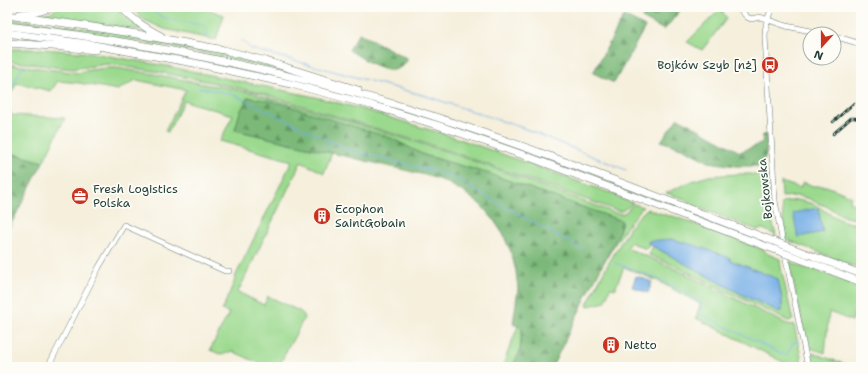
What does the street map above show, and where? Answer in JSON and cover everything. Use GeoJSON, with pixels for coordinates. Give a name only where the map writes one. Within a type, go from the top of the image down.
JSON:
{"type":"FeatureCollection","features":[{"type":"Feature","properties":{"kind":"highway"},"geometry":{"type":"LineString","coordinates":[[7,15],[38,12],[53,7]]}},
{"type":"Feature","properties":{"kind":"highway"},"geometry":{"type":"LineString","coordinates":[[121,7],[132,18],[148,29],[172,40]]}},
{"type":"Feature","properties":{"kind":"highway"},"geometry":{"type":"LineString","coordinates":[[7,15],[86,26],[224,50],[266,61],[361,90],[384,102]]}},
{"type":"Feature","properties":{"kind":"highway"},"geometry":{"type":"LineString","coordinates":[[7,26],[94,38],[200,57],[293,77],[384,102],[463,126],[512,143],[861,274]]}},
{"type":"Feature","properties":{"kind":"highway"},"geometry":{"type":"LineString","coordinates":[[7,33],[160,56],[258,76],[371,105],[497,145],[861,282]]}},
{"type":"Feature","properties":{"kind":"highway"},"geometry":{"type":"LineString","coordinates":[[7,43],[160,56]]}},
{"type":"Feature","properties":{"kind":"street"},"geometry":{"type":"LineString","coordinates":[[738,7],[747,17],[751,19],[760,17],[786,26],[802,29]]}},
{"type":"Feature","properties":{"kind":"street","name":"Bojkowska"},"geometry":{"type":"LineString","coordinates":[[773,7],[767,19],[765,37],[775,201],[808,367]]}},
{"type":"Feature","properties":{"kind":"street"},"geometry":{"type":"LineString","coordinates":[[842,38],[861,44]]}},
{"type":"Feature","properties":{"kind":"street"},"geometry":{"type":"LineString","coordinates":[[48,367],[99,267],[124,225],[225,271],[229,270]]}},
{"type":"Feature","properties":{"kind":"green space"},"geometry":{"type":"Polygon","coordinates":[[[60,7],[117,7],[124,16],[141,29],[42,15],[60,7]]]}},
{"type":"Feature","properties":{"kind":"green space"},"geometry":{"type":"Polygon","coordinates":[[[130,7],[201,7],[224,15],[216,40],[164,29],[144,20],[130,7]]]}},
{"type":"Feature","properties":{"kind":"green space"},"geometry":{"type":"Polygon","coordinates":[[[649,7],[683,7],[664,30],[642,18],[649,7]]]}},
{"type":"Feature","properties":{"kind":"green space"},"geometry":{"type":"Polygon","coordinates":[[[720,9],[727,18],[702,50],[687,42],[720,9]]]}},
{"type":"Feature","properties":{"kind":"green space"},"geometry":{"type":"Polygon","coordinates":[[[624,16],[645,27],[614,83],[593,73],[624,16]]]}},
{"type":"Feature","properties":{"kind":"green space"},"geometry":{"type":"Polygon","coordinates":[[[7,18],[114,32],[234,55],[301,75],[210,54],[7,21],[7,18]]]}},
{"type":"Feature","properties":{"kind":"green space"},"geometry":{"type":"Polygon","coordinates":[[[359,33],[408,59],[398,69],[393,70],[383,69],[371,63],[349,50],[359,33]]]}},
{"type":"Feature","properties":{"kind":"green space"},"geometry":{"type":"Polygon","coordinates":[[[7,49],[44,49],[92,53],[167,66],[315,97],[362,109],[460,139],[616,195],[616,197],[633,203],[622,211],[618,211],[447,150],[260,93],[153,71],[108,64],[72,69],[7,61],[7,49]]]}},
{"type":"Feature","properties":{"kind":"green space"},"geometry":{"type":"Polygon","coordinates":[[[7,64],[79,73],[83,71],[105,68],[116,68],[252,93],[448,152],[615,213],[622,214],[634,204],[643,207],[625,229],[599,270],[618,235],[622,221],[490,174],[424,155],[391,138],[240,112],[235,130],[332,153],[324,173],[301,162],[238,292],[264,305],[268,296],[301,312],[304,315],[304,318],[279,367],[267,367],[232,351],[222,355],[210,350],[229,313],[222,310],[235,280],[234,279],[292,161],[220,141],[233,115],[184,101],[168,132],[165,131],[186,90],[136,80],[118,90],[58,81],[51,91],[17,83],[8,98],[11,115],[65,118],[43,162],[8,152],[7,153],[7,64]]]}},
{"type":"Feature","properties":{"kind":"green space"},"geometry":{"type":"Polygon","coordinates":[[[248,97],[272,101],[391,138],[424,155],[490,174],[622,221],[618,235],[552,367],[512,367],[520,351],[522,328],[513,324],[518,289],[516,271],[511,252],[503,234],[481,205],[465,193],[444,181],[425,175],[235,130],[240,112],[248,97]]]}},
{"type":"Feature","properties":{"kind":"green space"},"geometry":{"type":"Polygon","coordinates":[[[678,118],[740,152],[762,143],[763,135],[767,134],[766,155],[761,166],[736,166],[709,162],[684,149],[661,141],[678,118]]]}},
{"type":"Feature","properties":{"kind":"green space"},"geometry":{"type":"Polygon","coordinates":[[[7,152],[43,162],[7,232],[7,152]]]}},
{"type":"Feature","properties":{"kind":"green space"},"geometry":{"type":"Polygon","coordinates":[[[738,174],[769,177],[769,210],[776,235],[763,229],[757,230],[689,204],[685,199],[666,193],[692,181],[709,176],[738,174]]]}},
{"type":"Feature","properties":{"kind":"green space"},"geometry":{"type":"Polygon","coordinates":[[[781,182],[800,188],[803,182],[813,186],[826,186],[851,196],[849,202],[856,205],[861,199],[861,220],[845,217],[810,199],[798,196],[782,197],[781,182]]]}},
{"type":"Feature","properties":{"kind":"green space"},"geometry":{"type":"Polygon","coordinates":[[[797,200],[813,204],[842,220],[861,223],[861,269],[785,239],[781,205],[783,202],[797,200]]]}},
{"type":"Feature","properties":{"kind":"green space"},"geometry":{"type":"Polygon","coordinates":[[[647,209],[673,216],[764,250],[768,254],[780,259],[793,320],[788,321],[649,255],[653,246],[749,298],[782,311],[782,299],[778,279],[648,242],[649,244],[646,249],[630,242],[627,248],[669,266],[787,324],[794,325],[801,356],[801,367],[793,367],[696,318],[700,304],[658,281],[624,267],[615,289],[610,288],[605,302],[589,306],[587,305],[604,271],[630,227],[647,209]]]}},
{"type":"Feature","properties":{"kind":"green space"},"geometry":{"type":"Polygon","coordinates":[[[789,261],[806,269],[808,267],[861,287],[861,301],[859,301],[852,321],[829,312],[825,353],[807,347],[789,261]]]}},
{"type":"Feature","properties":{"kind":"green space"},"geometry":{"type":"Polygon","coordinates":[[[518,326],[522,328],[520,351],[512,367],[502,367],[518,326]]]}},
{"type":"Feature","properties":{"kind":"green space"},"geometry":{"type":"Polygon","coordinates":[[[813,353],[853,367],[813,367],[810,357],[813,353]]]}},
{"type":"Feature","properties":{"kind":"water"},"geometry":{"type":"Polygon","coordinates":[[[818,208],[823,232],[798,237],[793,213],[818,208]]]}},
{"type":"Feature","properties":{"kind":"water"},"geometry":{"type":"Polygon","coordinates":[[[671,239],[716,252],[730,258],[730,260],[778,279],[782,299],[782,311],[780,312],[749,298],[649,244],[648,242],[671,239]]]}},
{"type":"Feature","properties":{"kind":"water"},"geometry":{"type":"Polygon","coordinates":[[[636,276],[652,282],[648,293],[632,287],[636,276]]]}},
{"type":"Feature","properties":{"kind":"waterway"},"geometry":{"type":"LineString","coordinates":[[149,7],[160,16],[204,26],[207,30],[207,39]]}},
{"type":"Feature","properties":{"kind":"waterway"},"geometry":{"type":"LineString","coordinates":[[242,41],[251,49],[426,96],[523,128],[626,170]]}},
{"type":"Feature","properties":{"kind":"waterway"},"geometry":{"type":"LineString","coordinates":[[7,98],[22,67]]}},
{"type":"Feature","properties":{"kind":"waterway"},"geometry":{"type":"LineString","coordinates":[[198,86],[200,88],[234,95],[349,150],[438,172],[451,177],[582,249]]}},
{"type":"Feature","properties":{"kind":"waterway"},"geometry":{"type":"LineString","coordinates":[[327,148],[329,141]]}},
{"type":"Feature","properties":{"kind":"waterway"},"geometry":{"type":"LineString","coordinates":[[615,263],[656,278],[689,294],[702,304],[700,314],[786,356],[793,343],[799,341]]}},
{"type":"Feature","properties":{"kind":"railway"},"geometry":{"type":"LineString","coordinates":[[833,122],[854,103]]}},
{"type":"Feature","properties":{"kind":"railway"},"geometry":{"type":"LineString","coordinates":[[833,134],[851,118],[861,120]]}},
{"type":"Feature","properties":{"kind":"place","name":"Bojków Szyb [nż]"},"geometry":{"type":"Point","coordinates":[770,65]}},
{"type":"Feature","properties":{"kind":"place","name":"Fresh Logistics Polska"},"geometry":{"type":"Point","coordinates":[80,196]}},
{"type":"Feature","properties":{"kind":"place","name":"Ecophon SaintGobain"},"geometry":{"type":"Point","coordinates":[322,216]}},
{"type":"Feature","properties":{"kind":"place","name":"Netto"},"geometry":{"type":"Point","coordinates":[611,345]}}]}
